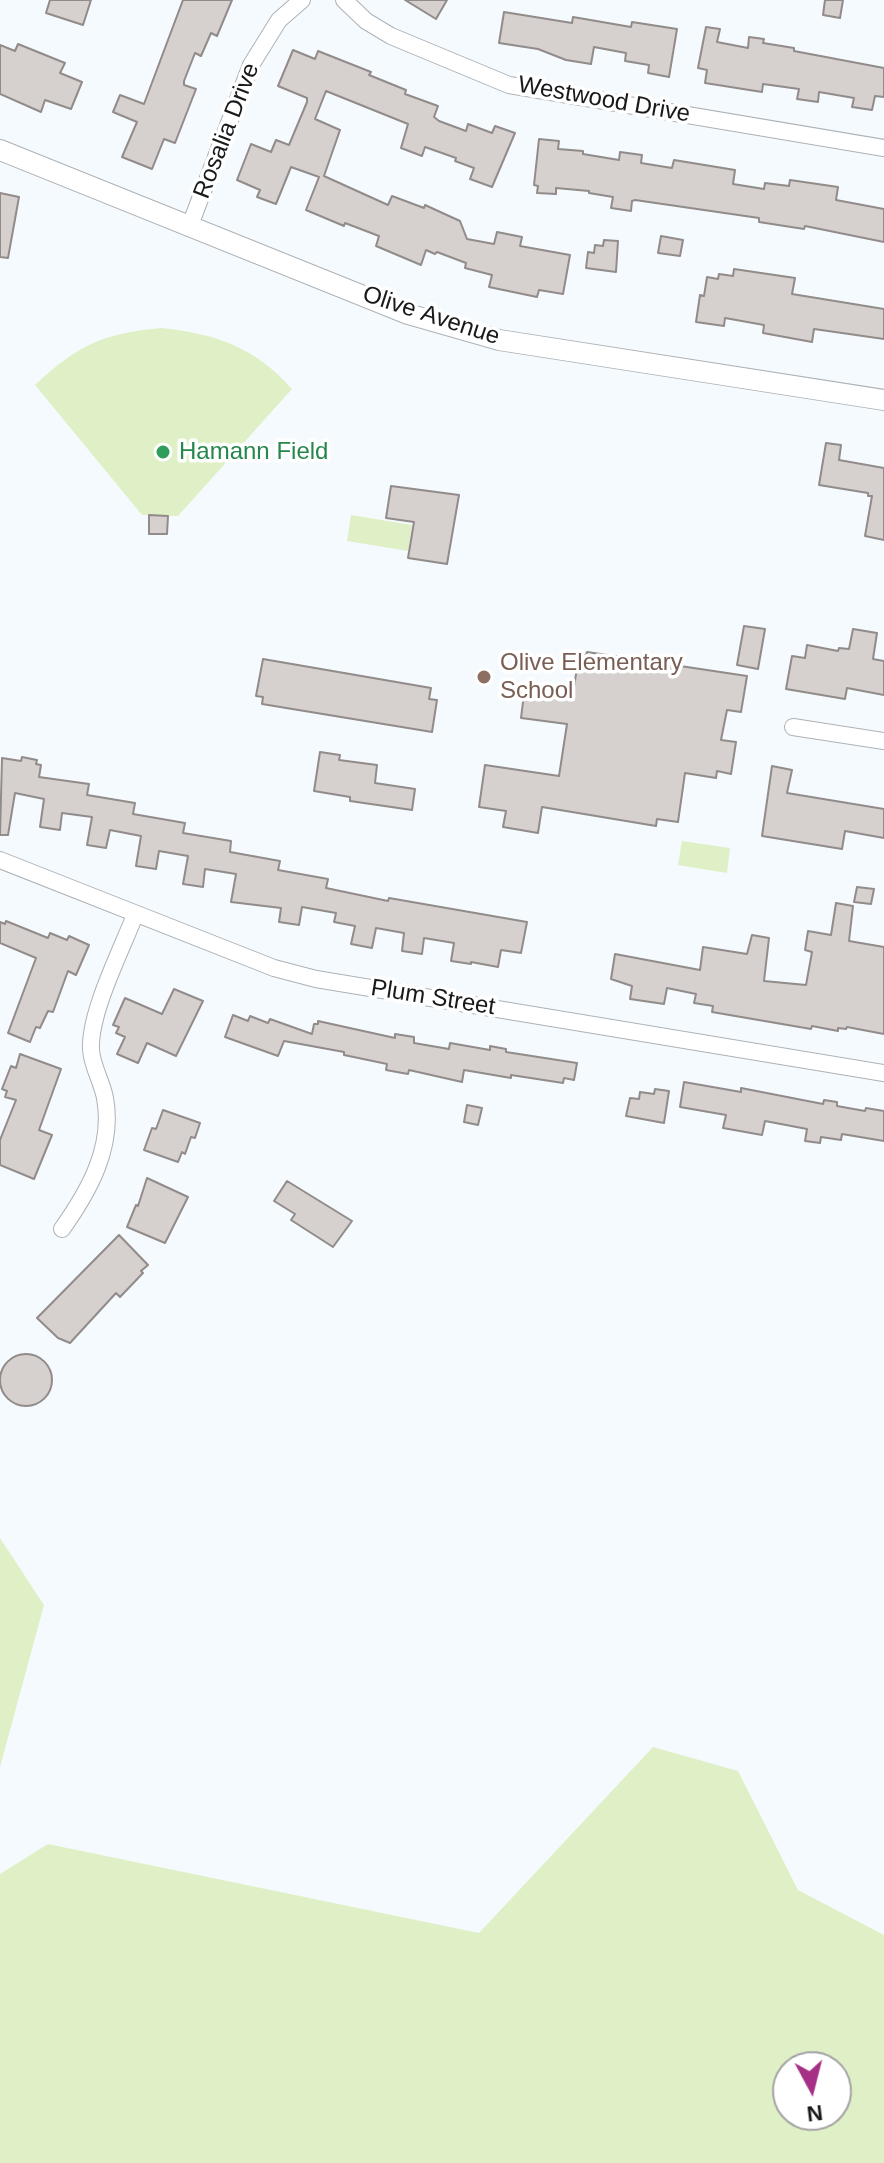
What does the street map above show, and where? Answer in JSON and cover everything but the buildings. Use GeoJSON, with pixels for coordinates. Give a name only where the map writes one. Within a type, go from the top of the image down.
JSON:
{"type":"FeatureCollection","features":[{"type":"Feature","properties":{"kind":"street","name":"Rosalia Drive"},"geometry":{"type":"LineString","coordinates":[[189,228],[251,65],[279,20],[302,0]]}},
{"type":"Feature","properties":{"kind":"street","name":"Westwood Drive"},"geometry":{"type":"LineString","coordinates":[[344,0],[366,21],[391,36],[509,85],[884,148]]}},
{"type":"Feature","properties":{"kind":"street","name":"Olive Avenue"},"geometry":{"type":"LineString","coordinates":[[0,150],[408,314],[499,340],[884,400]]}},
{"type":"Feature","properties":{"kind":"street"},"geometry":{"type":"LineString","coordinates":[[793,727],[884,741]]}},
{"type":"Feature","properties":{"kind":"street","name":"Plum Street"},"geometry":{"type":"LineString","coordinates":[[0,860],[274,968],[316,979],[884,1073]]}},
{"type":"Feature","properties":{"kind":"street"},"geometry":{"type":"LineString","coordinates":[[62,1229],[86,1195],[104,1149],[105,1100],[91,1050],[97,1013],[135,915]]}},
{"type":"Feature","properties":{"kind":"green space","name":"Hamann Field"},"geometry":{"type":"Polygon","coordinates":[[[162,328],[200,334],[233,345],[264,363],[292,389],[178,516],[142,515],[35,385],[92,343],[123,333],[162,328]]]}},
{"type":"Feature","properties":{"kind":"green space"},"geometry":{"type":"Polygon","coordinates":[[[351,515],[412,525],[408,551],[347,541],[351,515]]]}},
{"type":"Feature","properties":{"kind":"green space"},"geometry":{"type":"Polygon","coordinates":[[[682,841],[730,848],[727,873],[678,865],[682,841]]]}},
{"type":"Feature","properties":{"kind":"green space"},"geometry":{"type":"Polygon","coordinates":[[[0,1538],[44,1605],[0,1767],[0,1538]]]}},
{"type":"Feature","properties":{"kind":"green space"},"geometry":{"type":"Polygon","coordinates":[[[653,1747],[738,1771],[798,1890],[884,1935],[884,2163],[0,2163],[0,1874],[48,1844],[479,1933],[653,1747]]]}},
{"type":"Feature","properties":{"kind":"place","name":"Hamann Field"},"geometry":{"type":"Point","coordinates":[163,452]}},
{"type":"Feature","properties":{"kind":"place","name":"Olive Elementary School"},"geometry":{"type":"Point","coordinates":[484,677]}}]}
